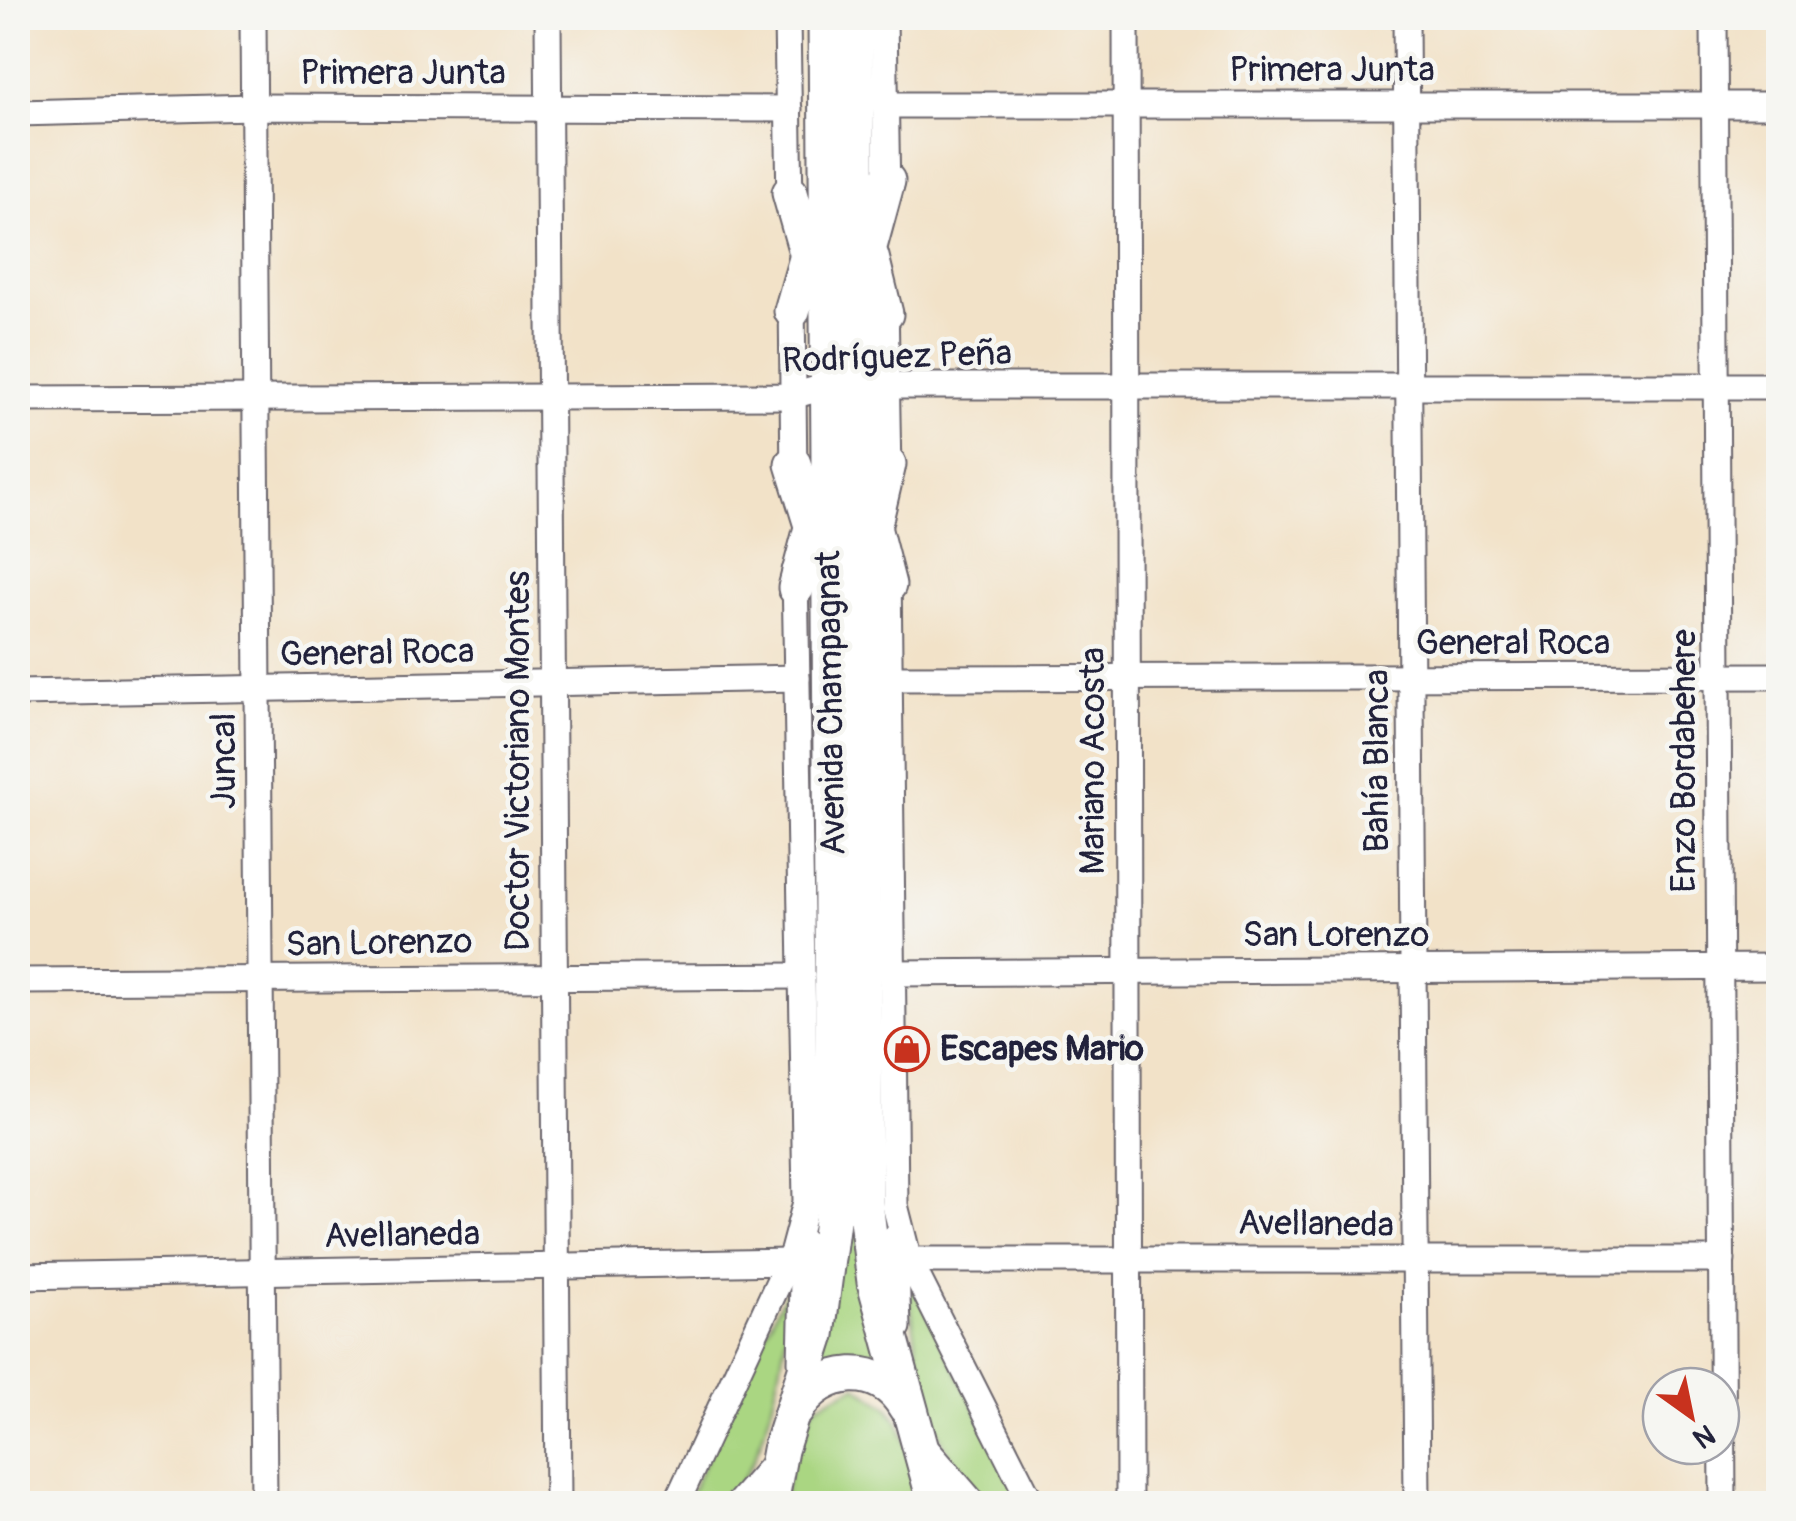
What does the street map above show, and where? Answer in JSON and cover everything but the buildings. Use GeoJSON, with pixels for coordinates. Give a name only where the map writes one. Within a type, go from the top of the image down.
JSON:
{"type":"FeatureCollection","features":[{"type":"Feature","properties":{"kind":"highway","name":"Avenida Champagnat"},"geometry":{"type":"LineString","coordinates":[[826,18],[857,190]]}},
{"type":"Feature","properties":{"kind":"highway","name":"Avenida Champagnat"},"geometry":{"type":"LineString","coordinates":[[770,1504],[823,1304],[834,1205],[842,465],[857,387],[840,313],[857,190],[855,18]]}},
{"type":"Feature","properties":{"kind":"highway"},"geometry":{"type":"LineString","coordinates":[[840,313],[868,249],[857,190]]}},
{"type":"Feature","properties":{"kind":"highway"},"geometry":{"type":"LineString","coordinates":[[807,259],[857,190]]}},
{"type":"Feature","properties":{"kind":"highway"},"geometry":{"type":"LineString","coordinates":[[790,193],[807,259],[840,313]]}},
{"type":"Feature","properties":{"kind":"highway"},"geometry":{"type":"LineString","coordinates":[[842,465],[812,525],[843,587]]}},
{"type":"Feature","properties":{"kind":"highway"},"geometry":{"type":"LineString","coordinates":[[842,465],[873,528],[843,587]]}},
{"type":"Feature","properties":{"kind":"highway","name":"Avenida Champagnat"},"geometry":{"type":"LineString","coordinates":[[843,587],[865,1203],[876,1282],[936,1504]]}},
{"type":"Feature","properties":{"kind":"highway"},"geometry":{"type":"LineString","coordinates":[[784,1440],[798,1406],[815,1387],[854,1374],[870,1375],[891,1386],[908,1408]]}},
{"type":"Feature","properties":{"kind":"street","name":"Juncal"},"geometry":{"type":"LineString","coordinates":[[253,18],[264,1504]]}},
{"type":"Feature","properties":{"kind":"street","name":"Doctor Victoriano Montes"},"geometry":{"type":"LineString","coordinates":[[548,18],[558,1504]]}},
{"type":"Feature","properties":{"kind":"street","name":"Avenida Champagnat"},"geometry":{"type":"LineString","coordinates":[[788,18],[790,193],[840,313],[792,396],[842,465],[843,587],[888,678],[894,1205],[908,1408]]}},
{"type":"Feature","properties":{"kind":"street","name":"Avenida Champagnat"},"geometry":{"type":"LineString","coordinates":[[857,190],[886,105],[884,18]]}},
{"type":"Feature","properties":{"kind":"street","name":"Mariano Acosta"},"geometry":{"type":"LineString","coordinates":[[1126,18],[1129,1504]]}},
{"type":"Feature","properties":{"kind":"street","name":"Bahía Blanca"},"geometry":{"type":"LineString","coordinates":[[1406,18],[1417,1504]]}},
{"type":"Feature","properties":{"kind":"street","name":"Enzo Bordabehere"},"geometry":{"type":"LineString","coordinates":[[1714,18],[1723,1504]]}},
{"type":"Feature","properties":{"kind":"street","name":"Primera Junta"},"geometry":{"type":"LineString","coordinates":[[886,105],[1778,104]]}},
{"type":"Feature","properties":{"kind":"street","name":"Primera Junta"},"geometry":{"type":"LineString","coordinates":[[18,113],[254,107],[788,109]]}},
{"type":"Feature","properties":{"kind":"street","name":"Rodríguez Peña"},"geometry":{"type":"LineString","coordinates":[[18,399],[792,396],[857,387],[1778,386]]}},
{"type":"Feature","properties":{"kind":"street","name":"Avenida Champagnat"},"geometry":{"type":"LineString","coordinates":[[802,1386],[800,1316],[806,1202],[798,678],[843,587]]}},
{"type":"Feature","properties":{"kind":"street","name":"General Roca"},"geometry":{"type":"LineString","coordinates":[[888,678],[1778,676]]}},
{"type":"Feature","properties":{"kind":"street","name":"General Roca"},"geometry":{"type":"LineString","coordinates":[[18,693],[552,686],[798,678]]}},
{"type":"Feature","properties":{"kind":"street","name":"San Lorenzo"},"geometry":{"type":"LineString","coordinates":[[894,973],[1778,966]]}},
{"type":"Feature","properties":{"kind":"street","name":"San Lorenzo"},"geometry":{"type":"LineString","coordinates":[[18,981],[802,976]]}},
{"type":"Feature","properties":{"kind":"street","name":"Avenida Champagnat"},"geometry":{"type":"LineString","coordinates":[[676,1504],[788,1262],[806,1202]]}},
{"type":"Feature","properties":{"kind":"street","name":"Avenida Champagnat"},"geometry":{"type":"LineString","coordinates":[[894,1205],[909,1260],[1032,1504]]}},
{"type":"Feature","properties":{"kind":"street","name":"Avellaneda"},"geometry":{"type":"LineString","coordinates":[[909,1260],[1722,1260]]}},
{"type":"Feature","properties":{"kind":"street","name":"Avellaneda"},"geometry":{"type":"LineString","coordinates":[[18,1276],[788,1262]]}},
{"type":"Feature","properties":{"kind":"street"},"geometry":{"type":"LineString","coordinates":[[908,1408],[938,1467],[974,1504]]}},
{"type":"Feature","properties":{"kind":"street"},"geometry":{"type":"LineString","coordinates":[[738,1504],[762,1481],[784,1440]]}},
{"type":"Feature","properties":{"kind":"green space"},"geometry":{"type":"Polygon","coordinates":[[[839,406],[886,1365],[820,1367],[839,406]]]}},
{"type":"Feature","properties":{"kind":"green space"},"geometry":{"type":"Polygon","coordinates":[[[907,1272],[1023,1503],[991,1503],[950,1456],[927,1398],[907,1272]]]}},
{"type":"Feature","properties":{"kind":"green space"},"geometry":{"type":"Polygon","coordinates":[[[791,1279],[773,1403],[749,1468],[734,1491],[716,1503],[685,1504],[791,1279]]]}},
{"type":"Feature","properties":{"kind":"green space"},"geometry":{"type":"Polygon","coordinates":[[[856,1386],[888,1407],[900,1425],[924,1503],[782,1504],[796,1442],[815,1406],[856,1386]]]}},
{"type":"Feature","properties":{"kind":"place","name":"Escapes Mario"},"geometry":{"type":"Point","coordinates":[907,1049]}}]}
